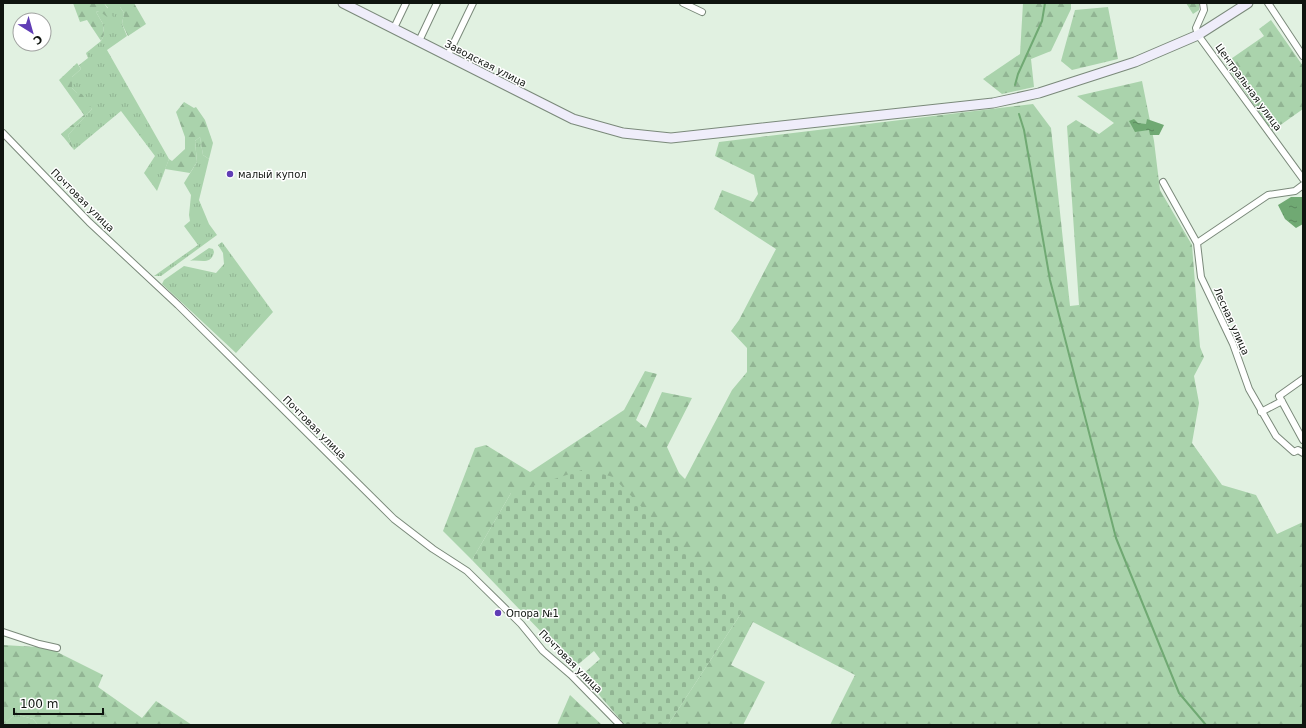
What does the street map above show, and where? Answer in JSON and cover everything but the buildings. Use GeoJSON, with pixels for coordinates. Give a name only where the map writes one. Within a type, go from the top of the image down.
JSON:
{"type":"FeatureCollection","features":[{"type":"Feature","properties":{"kind":"main road","name":"Заводская улица"},"geometry":{"type":"LineString","coordinates":[[343,3],[573,119],[623,133],[671,138],[993,103],[1039,92],[1135,62],[1198,35],[1248,3]]}},
{"type":"Feature","properties":{"kind":"street"},"geometry":{"type":"LineString","coordinates":[[394,28],[406,3]]}},
{"type":"Feature","properties":{"kind":"street"},"geometry":{"type":"LineString","coordinates":[[419,40],[436,3]]}},
{"type":"Feature","properties":{"kind":"street"},"geometry":{"type":"LineString","coordinates":[[448,55],[473,3]]}},
{"type":"Feature","properties":{"kind":"street"},"geometry":{"type":"LineString","coordinates":[[683,3],[702,12]]}},
{"type":"Feature","properties":{"kind":"street"},"geometry":{"type":"LineString","coordinates":[[1198,35],[1196,28],[1204,10],[1203,3]]}},
{"type":"Feature","properties":{"kind":"street"},"geometry":{"type":"LineString","coordinates":[[1268,3],[1303,56]]}},
{"type":"Feature","properties":{"kind":"street","name":"Центральная улица"},"geometry":{"type":"LineString","coordinates":[[1198,35],[1303,179]]}},
{"type":"Feature","properties":{"kind":"street","name":"Почтовая улица"},"geometry":{"type":"LineString","coordinates":[[3,134],[89,222],[178,305],[394,519],[433,549],[467,571],[522,624],[544,650],[572,675],[620,725]]}},
{"type":"Feature","properties":{"kind":"street","name":"Лесная улица"},"geometry":{"type":"LineString","coordinates":[[1163,182],[1197,243],[1201,277],[1233,344],[1249,389],[1276,436],[1294,452],[1301,450]]}},
{"type":"Feature","properties":{"kind":"street"},"geometry":{"type":"LineString","coordinates":[[1197,243],[1268,195],[1295,191],[1303,186]]}},
{"type":"Feature","properties":{"kind":"street"},"geometry":{"type":"LineString","coordinates":[[1303,380],[1279,396],[1303,440]]}},
{"type":"Feature","properties":{"kind":"street"},"geometry":{"type":"LineString","coordinates":[[1261,412],[1282,401]]}},
{"type":"Feature","properties":{"kind":"street"},"geometry":{"type":"LineString","coordinates":[[1296,427],[1303,424]]}},
{"type":"Feature","properties":{"kind":"street"},"geometry":{"type":"LineString","coordinates":[[3,632],[39,644],[57,648]]}},
{"type":"Feature","properties":{"kind":"green space"},"geometry":{"type":"Polygon","coordinates":[[[73,3],[104,3],[113,17],[110,19],[99,11],[96,12],[103,24],[104,35],[101,41],[87,20],[80,22],[73,3]]]}},
{"type":"Feature","properties":{"kind":"green space"},"geometry":{"type":"Polygon","coordinates":[[[104,3],[120,3],[120,7],[124,13],[122,24],[127,36],[107,50],[169,159],[157,191],[144,173],[155,156],[121,111],[74,150],[68,135],[92,109],[72,88],[72,77],[81,69],[79,65],[88,58],[86,53],[101,41],[104,35],[103,24],[96,12],[108,8],[104,3]]]}},
{"type":"Feature","properties":{"kind":"green space"},"geometry":{"type":"Polygon","coordinates":[[[120,3],[134,3],[146,24],[128,36],[122,24],[124,13],[120,7],[120,3]]]}},
{"type":"Feature","properties":{"kind":"green space"},"geometry":{"type":"Polygon","coordinates":[[[1023,3],[1071,3],[1071,9],[1051,51],[1031,59],[1034,87],[1002,94],[983,79],[1020,54],[1023,3]]]}},
{"type":"Feature","properties":{"kind":"green space"},"geometry":{"type":"Polygon","coordinates":[[[1186,3],[1199,3],[1199,10],[1193,14],[1186,3]]]}},
{"type":"Feature","properties":{"kind":"green space"},"geometry":{"type":"Polygon","coordinates":[[[1108,7],[1118,59],[1072,70],[1061,61],[1075,10],[1108,7]]]}},
{"type":"Feature","properties":{"kind":"green space"},"geometry":{"type":"Polygon","coordinates":[[[1271,20],[1303,66],[1303,109],[1272,131],[1225,63],[1264,36],[1259,29],[1271,20]]]}},
{"type":"Feature","properties":{"kind":"green space"},"geometry":{"type":"Polygon","coordinates":[[[77,63],[81,69],[72,77],[72,88],[77,93],[82,94],[92,109],[68,135],[74,150],[61,134],[84,115],[59,80],[77,63]]]}},
{"type":"Feature","properties":{"kind":"green space"},"geometry":{"type":"Polygon","coordinates":[[[1142,81],[1154,141],[1160,190],[1192,245],[1200,347],[1204,357],[1194,376],[1199,403],[1192,443],[1222,485],[1256,495],[1277,534],[1303,522],[1303,725],[830,725],[855,675],[753,622],[731,665],[765,682],[743,725],[668,725],[742,612],[511,493],[472,560],[443,531],[475,448],[486,445],[530,472],[624,410],[645,371],[657,374],[636,420],[646,428],[662,392],[692,398],[667,447],[679,473],[685,479],[732,390],[747,372],[747,348],[731,331],[739,320],[776,249],[714,209],[722,190],[753,202],[758,194],[754,175],[715,156],[719,142],[1033,104],[1051,128],[1070,306],[1079,305],[1067,126],[1076,120],[1099,134],[1114,123],[1077,96],[1142,81]]]}},
{"type":"Feature","properties":{"kind":"green space"},"geometry":{"type":"Polygon","coordinates":[[[184,102],[194,108],[196,107],[205,120],[213,143],[209,159],[203,155],[200,137],[195,141],[197,162],[190,173],[165,169],[169,159],[172,161],[185,149],[185,137],[176,112],[184,102]]]}},
{"type":"Feature","properties":{"kind":"green space"},"geometry":{"type":"Polygon","coordinates":[[[200,137],[203,155],[209,159],[199,200],[209,224],[217,235],[161,276],[154,276],[198,245],[184,226],[190,221],[189,215],[191,195],[184,183],[197,162],[195,141],[200,137]]]}},
{"type":"Feature","properties":{"kind":"green space"},"geometry":{"type":"Polygon","coordinates":[[[222,242],[273,312],[236,353],[162,284],[164,280],[184,266],[216,273],[224,264],[223,253],[218,245],[222,242]]]}},
{"type":"Feature","properties":{"kind":"green space"},"geometry":{"type":"Polygon","coordinates":[[[209,248],[213,249],[214,252],[210,259],[205,261],[190,261],[209,248]]]}},
{"type":"Feature","properties":{"kind":"green space"},"geometry":{"type":"Polygon","coordinates":[[[585,469],[613,477],[742,612],[668,725],[625,725],[582,675],[600,659],[594,651],[575,667],[472,560],[511,493],[585,469]]]}},
{"type":"Feature","properties":{"kind":"green space"},"geometry":{"type":"Polygon","coordinates":[[[3,645],[37,647],[55,651],[103,675],[98,687],[142,718],[156,701],[192,725],[38,725],[33,719],[15,714],[3,725],[3,645]]]}},
{"type":"Feature","properties":{"kind":"green space"},"geometry":{"type":"Polygon","coordinates":[[[570,695],[602,725],[557,725],[570,695]]]}},
{"type":"Feature","properties":{"kind":"green space"},"geometry":{"type":"Polygon","coordinates":[[[15,714],[33,719],[38,725],[3,725],[15,714]]]}},
{"type":"Feature","properties":{"kind":"water"},"geometry":{"type":"Polygon","coordinates":[[[1134,119],[1138,123],[1146,124],[1147,119],[1164,125],[1159,135],[1150,135],[1149,130],[1135,132],[1129,121],[1134,119]]]}},
{"type":"Feature","properties":{"kind":"water"},"geometry":{"type":"Polygon","coordinates":[[[1291,197],[1303,197],[1303,224],[1296,228],[1285,219],[1278,205],[1291,197]]]}},
{"type":"Feature","properties":{"kind":"waterway"},"geometry":{"type":"LineString","coordinates":[[1015,85],[1018,74],[1042,21],[1045,3]]}},
{"type":"Feature","properties":{"kind":"waterway"},"geometry":{"type":"LineString","coordinates":[[1019,114],[1024,130],[1050,280],[1116,538],[1179,693],[1206,725]]}},
{"type":"Feature","properties":{"kind":"place","name":"малый купол"},"geometry":{"type":"Point","coordinates":[230,174]}},
{"type":"Feature","properties":{"kind":"place","name":"Опора №1"},"geometry":{"type":"Point","coordinates":[498,613]}}]}
